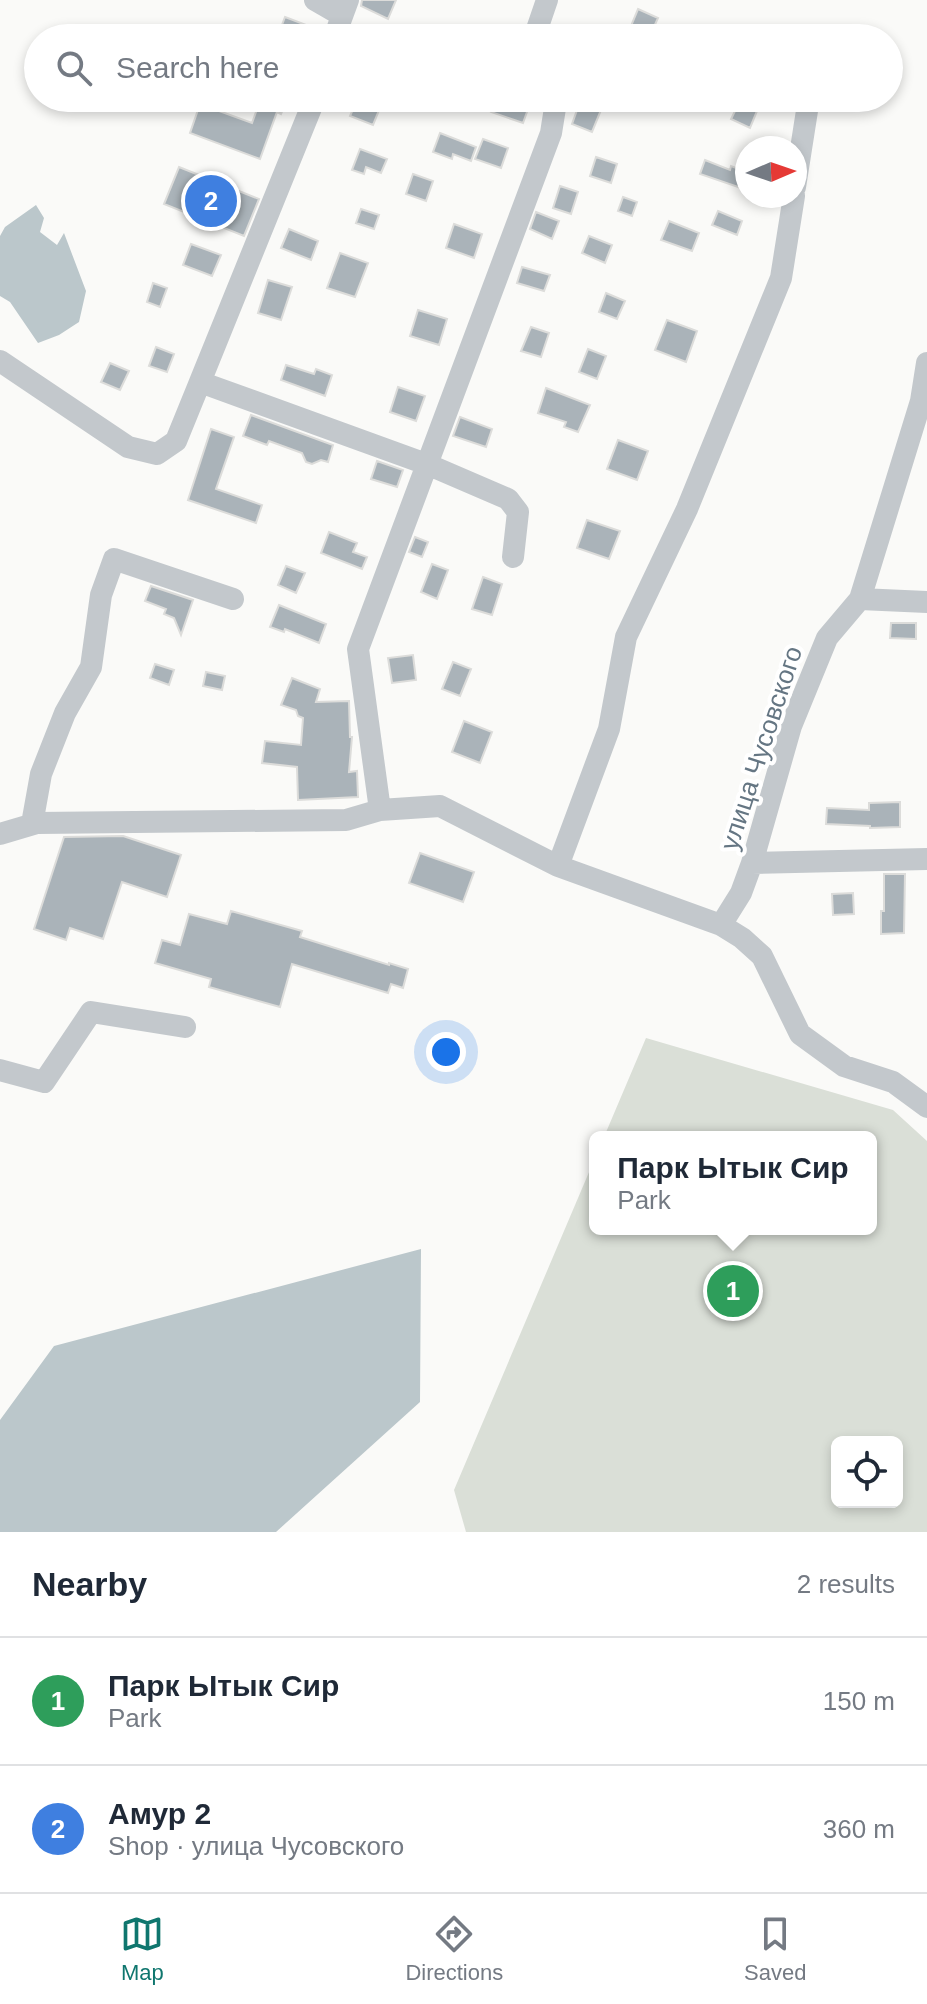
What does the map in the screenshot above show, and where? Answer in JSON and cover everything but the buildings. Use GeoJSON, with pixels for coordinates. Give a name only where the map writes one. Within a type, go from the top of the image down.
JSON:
{"type":"FeatureCollection","features":[{"type":"Feature","properties":{"kind":"street"},"geometry":{"type":"LineString","coordinates":[[315,0],[344,8]]}},
{"type":"Feature","properties":{"kind":"street"},"geometry":{"type":"LineString","coordinates":[[539,24],[547,0]]}},
{"type":"Feature","properties":{"kind":"street"},"geometry":{"type":"LineString","coordinates":[[0,361],[128,447],[157,454],[176,441],[309,112]]}},
{"type":"Feature","properties":{"kind":"street"},"geometry":{"type":"LineString","coordinates":[[380,810],[358,649],[551,133],[554,112]]}},
{"type":"Feature","properties":{"kind":"street"},"geometry":{"type":"LineString","coordinates":[[803,136],[807,112]]}},
{"type":"Feature","properties":{"kind":"street"},"geometry":{"type":"LineString","coordinates":[[558,866],[609,729],[626,637],[687,509],[781,278],[792,208]]}},
{"type":"Feature","properties":{"kind":"street","name":"улица Чусовского"},"geometry":{"type":"LineString","coordinates":[[721,925],[741,893],[791,726],[827,638],[860,599],[924,401],[927,363]]}},
{"type":"Feature","properties":{"kind":"street"},"geometry":{"type":"LineString","coordinates":[[200,382],[429,465],[508,499],[518,512],[513,557]]}},
{"type":"Feature","properties":{"kind":"street"},"geometry":{"type":"LineString","coordinates":[[32,824],[41,774],[65,713],[91,667],[101,595],[114,559],[233,599]]}},
{"type":"Feature","properties":{"kind":"street"},"geometry":{"type":"LineString","coordinates":[[860,599],[927,602]]}},
{"type":"Feature","properties":{"kind":"street"},"geometry":{"type":"LineString","coordinates":[[0,834],[32,824],[346,820],[380,810],[440,806],[558,866],[721,925],[762,956],[800,1034],[844,1066],[893,1082],[924,1101]]}},
{"type":"Feature","properties":{"kind":"street"},"geometry":{"type":"LineString","coordinates":[[752,863],[927,859]]}},
{"type":"Feature","properties":{"kind":"street"},"geometry":{"type":"LineString","coordinates":[[0,1070],[44,1082],[91,1012],[185,1027]]}},
{"type":"Feature","properties":{"kind":"shaded area"},"geometry":{"type":"Polygon","coordinates":[[[36,205],[44,218],[40,232],[57,245],[64,233],[86,291],[79,322],[59,335],[38,343],[10,302],[0,296],[0,236],[5,227],[36,205]]]}},
{"type":"Feature","properties":{"kind":"shaded area"},"geometry":{"type":"Polygon","coordinates":[[[646,1038],[893,1110],[927,1141],[927,1532],[466,1532],[454,1490],[589,1172],[589,1235],[877,1235],[877,1131],[607,1131],[646,1038]]]}},
{"type":"Feature","properties":{"kind":"shaded area"},"geometry":{"type":"Polygon","coordinates":[[[421,1249],[420,1402],[276,1532],[0,1532],[0,1420],[54,1346],[421,1249]]]}},
{"type":"Feature","properties":{"kind":"place","name":"Амур 2"},"geometry":{"type":"Point","coordinates":[211,201]}},
{"type":"Feature","properties":{"kind":"place","name":"Парк Ытык Сир"},"geometry":{"type":"Point","coordinates":[733,1291]}}]}
